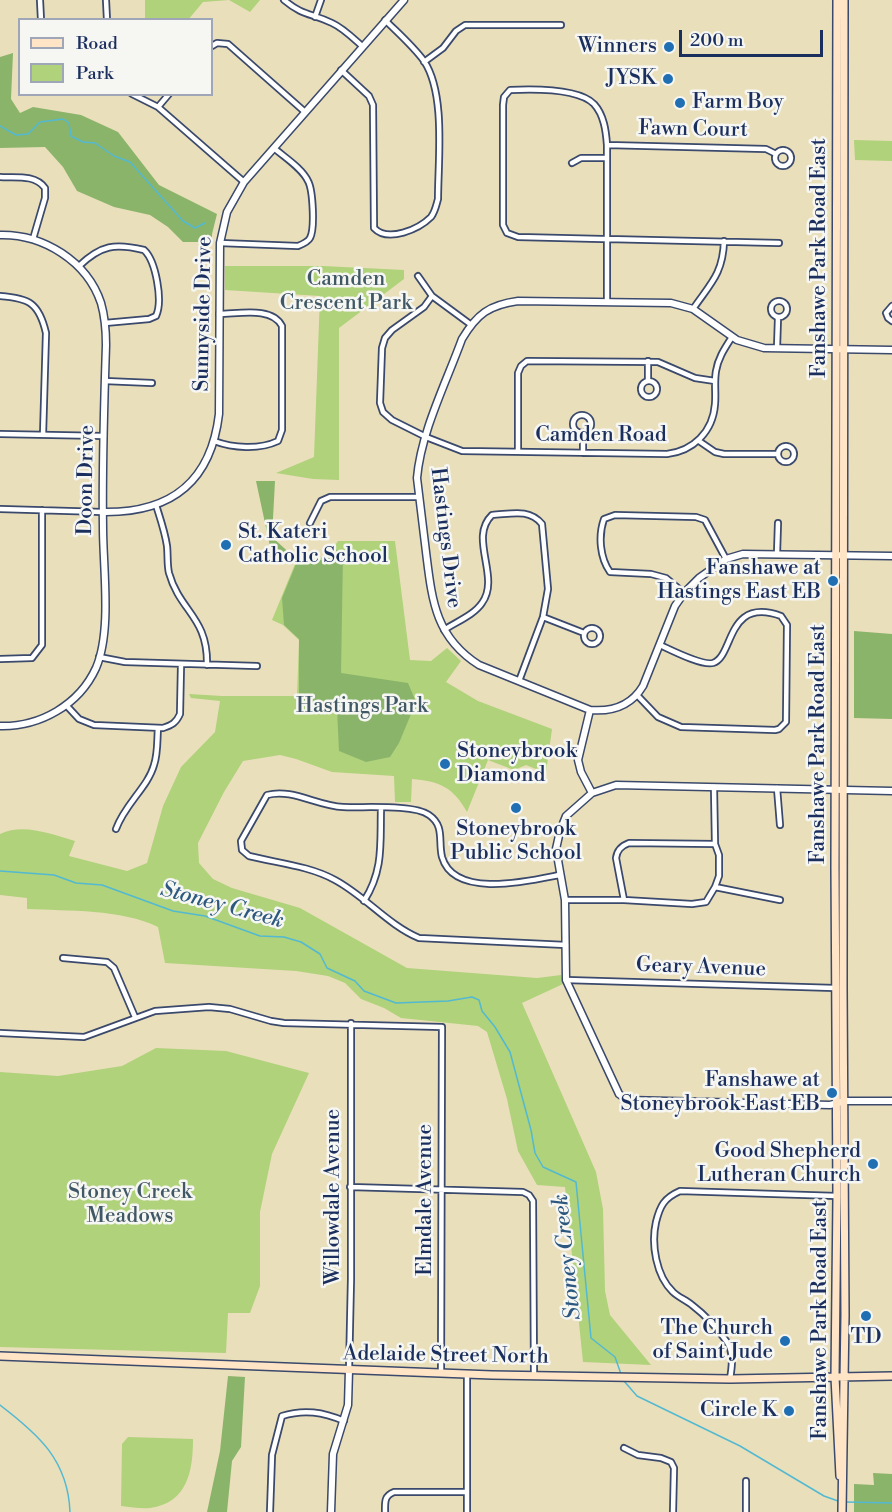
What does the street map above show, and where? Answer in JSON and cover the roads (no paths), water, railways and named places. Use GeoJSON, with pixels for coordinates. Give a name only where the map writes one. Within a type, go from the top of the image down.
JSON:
{"type":"FeatureCollection","features":[{"type":"Feature","properties":{"kind":"main road","name":"Fanshawe Park Road East"},"geometry":{"type":"LineString","coordinates":[[837,0],[841,556],[835,988],[837,1104],[835,1377],[838,1463],[842,1487]]}},
{"type":"Feature","properties":{"kind":"main road","name":"Fanshawe Park Road East"},"geometry":{"type":"LineString","coordinates":[[840,349],[844,0]]}},
{"type":"Feature","properties":{"kind":"main road","name":"Fanshawe Park Road East"},"geometry":{"type":"LineString","coordinates":[[839,790],[845,1101],[842,1512]]}},
{"type":"Feature","properties":{"kind":"main road","name":"Adelaide Street North"},"geometry":{"type":"LineString","coordinates":[[0,1356],[467,1374],[730,1378],[892,1376]]}},
{"type":"Feature","properties":{"kind":"street"},"geometry":{"type":"LineString","coordinates":[[40,0],[41,18]]}},
{"type":"Feature","properties":{"kind":"street"},"geometry":{"type":"LineString","coordinates":[[106,0],[106,18]]}},
{"type":"Feature","properties":{"kind":"street"},"geometry":{"type":"LineString","coordinates":[[284,0],[296,10],[331,22],[343,29],[362,46]]}},
{"type":"Feature","properties":{"kind":"street"},"geometry":{"type":"LineString","coordinates":[[315,17],[321,0]]}},
{"type":"Feature","properties":{"kind":"street","name":"Sunnyside Drive"},"geometry":{"type":"LineString","coordinates":[[103,512],[130,511],[156,505],[175,494],[196,477],[210,453],[219,414],[220,243],[227,212],[244,182],[404,0]]}},
{"type":"Feature","properties":{"kind":"street"},"geometry":{"type":"LineString","coordinates":[[341,70],[369,96],[373,105],[374,228],[386,235],[411,230],[435,212],[438,199],[439,112],[435,87],[424,62],[385,20]]}},
{"type":"Feature","properties":{"kind":"street"},"geometry":{"type":"LineString","coordinates":[[424,62],[443,48],[456,31],[465,25],[561,25]]}},
{"type":"Feature","properties":{"kind":"street"},"geometry":{"type":"LineString","coordinates":[[213,45],[216,43],[228,44],[305,112]]}},
{"type":"Feature","properties":{"kind":"street"},"geometry":{"type":"LineString","coordinates":[[607,302],[607,239],[607,145],[601,116],[593,104],[580,96],[569,93],[510,90],[504,97],[503,225],[507,233],[518,237],[607,239],[724,241],[779,243]]}},
{"type":"Feature","properties":{"kind":"street"},"geometry":{"type":"LineString","coordinates":[[136,96],[158,107],[244,182]]}},
{"type":"Feature","properties":{"kind":"street"},"geometry":{"type":"LineString","coordinates":[[158,107],[167,96]]}},
{"type":"Feature","properties":{"kind":"street","name":"Fawn Court"},"geometry":{"type":"LineString","coordinates":[[607,145],[766,148],[776,154]]}},
{"type":"Feature","properties":{"kind":"street"},"geometry":{"type":"LineString","coordinates":[[220,243],[298,246],[310,238],[312,192],[308,181],[274,148]]}},
{"type":"Feature","properties":{"kind":"street"},"geometry":{"type":"LineString","coordinates":[[572,163],[580,159],[607,158]]}},
{"type":"Feature","properties":{"kind":"street"},"geometry":{"type":"LineString","coordinates":[[0,177],[36,180],[45,188],[45,198],[33,239]]}},
{"type":"Feature","properties":{"kind":"street","name":"Doon Drive"},"geometry":{"type":"LineString","coordinates":[[0,235],[33,239],[49,246],[79,266],[100,302],[105,323],[103,512],[105,617],[104,636],[99,657],[85,686],[66,705],[46,718],[32,723],[0,726]]}},
{"type":"Feature","properties":{"kind":"street"},"geometry":{"type":"LineString","coordinates":[[693,309],[722,265],[724,241]]}},
{"type":"Feature","properties":{"kind":"street"},"geometry":{"type":"LineString","coordinates":[[79,266],[92,253],[106,247],[144,250],[152,260],[160,302],[156,316],[149,319],[105,323]]}},
{"type":"Feature","properties":{"kind":"street"},"geometry":{"type":"LineString","coordinates":[[418,276],[432,296],[470,324]]}},
{"type":"Feature","properties":{"kind":"street"},"geometry":{"type":"LineString","coordinates":[[0,296],[27,300],[34,305],[43,323],[45,333],[43,435]]}},
{"type":"Feature","properties":{"kind":"street","name":"Camden Road"},"geometry":{"type":"LineString","coordinates":[[432,296],[424,307],[392,330],[385,338],[381,348],[380,403],[383,412],[392,420],[462,451],[667,454],[683,451],[699,441]]}},
{"type":"Feature","properties":{"kind":"street","name":"Hastings Drive"},"geometry":{"type":"LineString","coordinates":[[637,695],[619,708],[606,711],[590,710],[479,665],[453,644],[437,618],[432,599],[419,497],[417,478],[419,460],[462,339],[470,324],[483,312],[499,304],[518,301],[670,303],[693,309],[732,337],[764,348],[892,350]]}},
{"type":"Feature","properties":{"kind":"street"},"geometry":{"type":"LineString","coordinates":[[892,306],[886,313],[892,321]]}},
{"type":"Feature","properties":{"kind":"street"},"geometry":{"type":"LineString","coordinates":[[214,441],[234,446],[264,445],[278,441],[282,430],[282,326],[269,314],[219,314]]}},
{"type":"Feature","properties":{"kind":"street"},"geometry":{"type":"LineString","coordinates":[[777,348],[778,318]]}},
{"type":"Feature","properties":{"kind":"street"},"geometry":{"type":"LineString","coordinates":[[732,337],[719,359],[713,418],[699,441],[715,452],[724,454],[777,454]]}},
{"type":"Feature","properties":{"kind":"street"},"geometry":{"type":"LineString","coordinates":[[518,452],[518,373],[527,361],[648,361],[673,367],[695,378],[715,381]]}},
{"type":"Feature","properties":{"kind":"street"},"geometry":{"type":"LineString","coordinates":[[648,361],[648,381]]}},
{"type":"Feature","properties":{"kind":"street"},"geometry":{"type":"LineString","coordinates":[[105,381],[152,383]]}},
{"type":"Feature","properties":{"kind":"street"},"geometry":{"type":"LineString","coordinates":[[583,433],[583,453]]}},
{"type":"Feature","properties":{"kind":"street"},"geometry":{"type":"LineString","coordinates":[[0,434],[104,436]]}},
{"type":"Feature","properties":{"kind":"street"},"geometry":{"type":"LineString","coordinates":[[309,523],[321,501],[330,497],[419,497]]}},
{"type":"Feature","properties":{"kind":"street"},"geometry":{"type":"LineString","coordinates":[[156,505],[167,544],[169,573],[181,598],[203,632],[207,665]]}},
{"type":"Feature","properties":{"kind":"street"},"geometry":{"type":"LineString","coordinates":[[0,509],[103,512]]}},
{"type":"Feature","properties":{"kind":"street"},"geometry":{"type":"LineString","coordinates":[[0,659],[32,658],[42,645],[42,510]]}},
{"type":"Feature","properties":{"kind":"street"},"geometry":{"type":"LineString","coordinates":[[444,630],[481,606],[487,595],[489,582],[483,528],[486,521],[492,515],[527,513],[535,516],[542,524],[548,589],[543,617],[519,681]]}},
{"type":"Feature","properties":{"kind":"street"},"geometry":{"type":"LineString","coordinates":[[684,593],[666,578],[651,574],[610,572],[605,564],[600,531],[604,519],[615,515],[696,517],[705,520],[726,559]]}},
{"type":"Feature","properties":{"kind":"street"},"geometry":{"type":"LineString","coordinates":[[777,554],[778,523]]}},
{"type":"Feature","properties":{"kind":"street"},"geometry":{"type":"LineString","coordinates":[[660,645],[702,663],[711,664],[718,661],[723,654],[738,623],[755,614],[782,616],[787,625],[786,722],[779,729],[681,728],[658,717],[637,695],[643,686],[675,606],[699,578],[726,559],[743,554],[892,556]]}},
{"type":"Feature","properties":{"kind":"street"},"geometry":{"type":"LineString","coordinates":[[543,617],[584,633]]}},
{"type":"Feature","properties":{"kind":"street"},"geometry":{"type":"LineString","coordinates":[[99,657],[125,662],[257,666]]}},
{"type":"Feature","properties":{"kind":"street"},"geometry":{"type":"LineString","coordinates":[[66,705],[80,719],[94,725],[163,728],[177,722],[180,714],[181,665]]}},
{"type":"Feature","properties":{"kind":"street"},"geometry":{"type":"LineString","coordinates":[[590,710],[578,760],[581,772],[592,793]]}},
{"type":"Feature","properties":{"kind":"street"},"geometry":{"type":"LineString","coordinates":[[116,829],[121,815],[155,764],[158,728]]}},
{"type":"Feature","properties":{"kind":"street"},"geometry":{"type":"LineString","coordinates":[[892,791],[616,785],[592,793],[566,816],[556,849],[565,900],[566,980],[619,1095],[627,1100],[837,1104],[845,1101],[892,1101]]}},
{"type":"Feature","properties":{"kind":"street"},"geometry":{"type":"LineString","coordinates":[[565,900],[624,900],[692,904],[706,902],[715,887],[718,876],[719,855],[715,844],[714,787]]}},
{"type":"Feature","properties":{"kind":"street"},"geometry":{"type":"LineString","coordinates":[[777,788],[780,825]]}},
{"type":"Feature","properties":{"kind":"street"},"geometry":{"type":"LineString","coordinates":[[559,875],[519,884],[461,879],[448,869],[442,857],[439,825],[428,814],[405,808],[330,806],[286,793],[267,795],[241,841],[242,850],[249,856],[320,873],[337,881],[403,930],[420,938],[566,945]]}},
{"type":"Feature","properties":{"kind":"street"},"geometry":{"type":"LineString","coordinates":[[364,901],[374,885],[379,870],[381,808]]}},
{"type":"Feature","properties":{"kind":"street"},"geometry":{"type":"LineString","coordinates":[[624,900],[616,858],[617,852],[623,845],[629,843],[715,844]]}},
{"type":"Feature","properties":{"kind":"street"},"geometry":{"type":"LineString","coordinates":[[715,887],[780,900]]}},
{"type":"Feature","properties":{"kind":"street"},"geometry":{"type":"LineString","coordinates":[[63,958],[107,962],[114,968],[135,1017]]}},
{"type":"Feature","properties":{"kind":"street","name":"Geary Avenue"},"geometry":{"type":"LineString","coordinates":[[566,980],[835,988]]}},
{"type":"Feature","properties":{"kind":"street"},"geometry":{"type":"LineString","coordinates":[[0,1033],[84,1037],[155,1011],[209,1007],[230,1009],[271,1021],[351,1023]]}},
{"type":"Feature","properties":{"kind":"street","name":"Elmdale Avenue"},"geometry":{"type":"LineString","coordinates":[[351,1023],[442,1027],[441,1373]]}},
{"type":"Feature","properties":{"kind":"street","name":"Willowdale Avenue"},"geometry":{"type":"LineString","coordinates":[[349,1370],[351,1023]]}},
{"type":"Feature","properties":{"kind":"street"},"geometry":{"type":"LineString","coordinates":[[350,1187],[523,1192],[529,1195],[533,1201],[534,1374]]}},
{"type":"Feature","properties":{"kind":"street"},"geometry":{"type":"LineString","coordinates":[[730,1378],[732,1356],[728,1344],[692,1305],[673,1292],[661,1276],[656,1254],[655,1229],[660,1207],[668,1196],[680,1191],[837,1196]]}},
{"type":"Feature","properties":{"kind":"street"},"geometry":{"type":"LineString","coordinates":[[331,1512],[333,1454],[349,1395],[349,1370]]}},
{"type":"Feature","properties":{"kind":"street"},"geometry":{"type":"LineString","coordinates":[[467,1374],[467,1512]]}},
{"type":"Feature","properties":{"kind":"street"},"geometry":{"type":"LineString","coordinates":[[270,1512],[272,1455],[282,1416],[294,1412],[325,1413],[344,1420]]}},
{"type":"Feature","properties":{"kind":"street"},"geometry":{"type":"LineString","coordinates":[[624,1448],[638,1455],[661,1458],[671,1462],[674,1468],[673,1512]]}},
{"type":"Feature","properties":{"kind":"street"},"geometry":{"type":"LineString","coordinates":[[746,1512],[747,1481]]}},
{"type":"Feature","properties":{"kind":"street"},"geometry":{"type":"LineString","coordinates":[[385,1512],[385,1501],[388,1495],[394,1492],[467,1492]]}},
{"type":"Feature","properties":{"kind":"waterway"},"geometry":{"type":"LineString","coordinates":[[0,126],[16,135],[28,134],[40,122],[63,119],[69,123],[71,136],[83,142],[95,143],[114,156],[130,162],[183,221],[195,228],[205,223]]}},
{"type":"Feature","properties":{"kind":"waterway","name":"Stoney Creek"},"geometry":{"type":"LineString","coordinates":[[0,871],[54,875],[76,883],[102,885],[173,911],[205,916],[260,936],[284,937],[301,942],[320,954],[327,968],[355,981],[364,991],[396,1003],[448,1001],[472,997],[479,1000],[482,1011],[510,1052],[535,1153],[543,1167],[576,1182],[591,1338],[615,1357],[621,1374]]}},
{"type":"Feature","properties":{"kind":"waterway","name":"Stoney Creek"},"geometry":{"type":"LineString","coordinates":[[624,1381],[637,1396],[740,1446],[824,1496],[838,1501]]}},
{"type":"Feature","properties":{"kind":"waterway"},"geometry":{"type":"LineString","coordinates":[[0,1405],[38,1438],[57,1463],[64,1477],[70,1512]]}},
{"type":"Feature","properties":{"kind":"waterway","name":"Stoney Creek"},"geometry":{"type":"LineString","coordinates":[[846,1502],[892,1503]]}},
{"type":"Feature","properties":{"kind":"place","name":"Winners"},"geometry":{"type":"Point","coordinates":[669,47]}},
{"type":"Feature","properties":{"kind":"place","name":"JYSK"},"geometry":{"type":"Point","coordinates":[668,79]}},
{"type":"Feature","properties":{"kind":"place","name":"Farm Boy"},"geometry":{"type":"Point","coordinates":[680,103]}},
{"type":"Feature","properties":{"kind":"place","name":"St. Kateri Catholic School"},"geometry":{"type":"Point","coordinates":[226,545]}},
{"type":"Feature","properties":{"kind":"place","name":"Fanshawe at Hastings East EB"},"geometry":{"type":"Point","coordinates":[833,581]}},
{"type":"Feature","properties":{"kind":"place","name":"Stoneybrook Diamond"},"geometry":{"type":"Point","coordinates":[445,764]}},
{"type":"Feature","properties":{"kind":"place","name":"Stoneybrook Public School"},"geometry":{"type":"Point","coordinates":[516,808]}},
{"type":"Feature","properties":{"kind":"place","name":"Fanshawe at Stoneybrook East EB"},"geometry":{"type":"Point","coordinates":[832,1093]}},
{"type":"Feature","properties":{"kind":"place","name":"Good Shepherd Lutheran Church"},"geometry":{"type":"Point","coordinates":[873,1164]}},
{"type":"Feature","properties":{"kind":"place","name":"TD"},"geometry":{"type":"Point","coordinates":[866,1316]}},
{"type":"Feature","properties":{"kind":"place","name":"The Church of Saint Jude"},"geometry":{"type":"Point","coordinates":[785,1341]}},
{"type":"Feature","properties":{"kind":"place","name":"Circle K"},"geometry":{"type":"Point","coordinates":[789,1411]}},
{"type":"Feature","properties":{"kind":"park label","name":"Camden Crescent Park"},"geometry":{"type":"Point","coordinates":[346,292]}},
{"type":"Feature","properties":{"kind":"park label","name":"Hastings Park"},"geometry":{"type":"Point","coordinates":[362,707]}},
{"type":"Feature","properties":{"kind":"park label","name":"Stoney Creek Meadows"},"geometry":{"type":"Point","coordinates":[130,1205]}}]}
